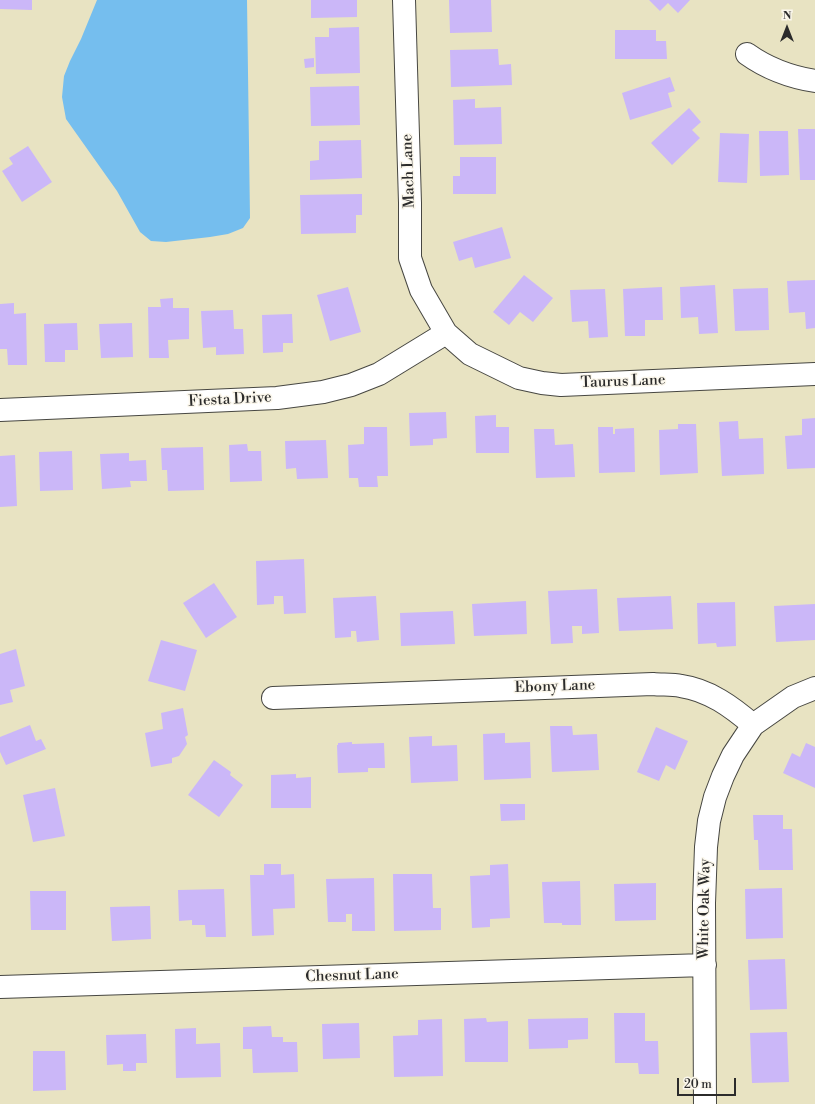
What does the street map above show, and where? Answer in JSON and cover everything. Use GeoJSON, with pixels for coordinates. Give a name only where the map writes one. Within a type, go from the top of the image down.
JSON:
{"type":"FeatureCollection","features":[{"type":"Feature","properties":{"kind":"street","name":"Mach Lane"},"geometry":{"type":"LineString","coordinates":[[404,0],[410,203],[410,258],[421,290],[446,333]]}},
{"type":"Feature","properties":{"kind":"street"},"geometry":{"type":"LineString","coordinates":[[747,54],[760,64],[779,72],[801,79],[815,81]]}},
{"type":"Feature","properties":{"kind":"street","name":"Taurus Lane"},"geometry":{"type":"LineString","coordinates":[[446,333],[470,354],[519,378],[542,383],[561,385],[815,374]]}},
{"type":"Feature","properties":{"kind":"street","name":"Fiesta Drive"},"geometry":{"type":"LineString","coordinates":[[0,410],[276,398],[323,392],[351,385],[379,374],[446,333]]}},
{"type":"Feature","properties":{"kind":"street","name":"Ebony Lane"},"geometry":{"type":"LineString","coordinates":[[273,698],[653,684],[682,686],[703,692],[725,703],[753,725]]}},
{"type":"Feature","properties":{"kind":"street"},"geometry":{"type":"LineString","coordinates":[[753,725],[793,697],[815,688]]}},
{"type":"Feature","properties":{"kind":"street","name":"White Oak Way"},"geometry":{"type":"LineString","coordinates":[[705,1104],[704,896],[706,847],[709,821],[715,797],[723,776],[733,755],[753,725]]}},
{"type":"Feature","properties":{"kind":"street","name":"Chesnut Lane"},"geometry":{"type":"LineString","coordinates":[[0,987],[704,965]]}},
{"type":"Feature","properties":{"kind":"water"},"geometry":{"type":"Polygon","coordinates":[[[97,0],[247,0],[250,218],[243,228],[228,234],[210,237],[166,242],[151,241],[140,232],[117,191],[66,119],[62,97],[64,76],[97,0]]]}},
{"type":"Feature","properties":{"kind":"building"},"geometry":{"type":"Polygon","coordinates":[[[0,0],[32,0],[32,10],[0,9],[0,0]]]}},
{"type":"Feature","properties":{"kind":"building"},"geometry":{"type":"Polygon","coordinates":[[[311,0],[357,0],[357,17],[311,18],[311,0]]]}},
{"type":"Feature","properties":{"kind":"building"},"geometry":{"type":"Polygon","coordinates":[[[449,0],[491,0],[492,32],[450,33],[449,0]]]}},
{"type":"Feature","properties":{"kind":"building"},"geometry":{"type":"Polygon","coordinates":[[[649,0],[690,0],[678,13],[668,3],[660,11],[649,0]]]}},
{"type":"Feature","properties":{"kind":"building"},"geometry":{"type":"Polygon","coordinates":[[[359,27],[360,73],[316,74],[315,37],[329,37],[329,28],[359,27]]]}},
{"type":"Feature","properties":{"kind":"building"},"geometry":{"type":"Polygon","coordinates":[[[615,30],[656,30],[656,41],[666,41],[667,59],[615,59],[615,30]]]}},
{"type":"Feature","properties":{"kind":"building"},"geometry":{"type":"Polygon","coordinates":[[[498,49],[499,65],[511,64],[512,85],[451,87],[450,50],[498,49]]]}},
{"type":"Feature","properties":{"kind":"building"},"geometry":{"type":"Polygon","coordinates":[[[314,58],[314,67],[305,68],[304,59],[314,58]]]}},
{"type":"Feature","properties":{"kind":"building"},"geometry":{"type":"Polygon","coordinates":[[[670,77],[675,91],[668,93],[672,107],[630,120],[622,93],[670,77]]]}},
{"type":"Feature","properties":{"kind":"building"},"geometry":{"type":"Polygon","coordinates":[[[359,86],[360,125],[311,126],[310,87],[359,86]]]}},
{"type":"Feature","properties":{"kind":"building"},"geometry":{"type":"Polygon","coordinates":[[[475,99],[475,108],[501,107],[502,144],[454,145],[453,100],[475,99]]]}},
{"type":"Feature","properties":{"kind":"building"},"geometry":{"type":"Polygon","coordinates":[[[689,108],[701,122],[692,130],[700,138],[672,165],[651,143],[689,108]]]}},
{"type":"Feature","properties":{"kind":"building"},"geometry":{"type":"Polygon","coordinates":[[[798,129],[815,129],[815,180],[800,180],[798,129]]]}},
{"type":"Feature","properties":{"kind":"building"},"geometry":{"type":"Polygon","coordinates":[[[759,131],[788,131],[789,175],[760,176],[759,131]]]}},
{"type":"Feature","properties":{"kind":"building"},"geometry":{"type":"Polygon","coordinates":[[[720,133],[749,134],[747,183],[718,182],[720,133]]]}},
{"type":"Feature","properties":{"kind":"building"},"geometry":{"type":"Polygon","coordinates":[[[361,140],[362,178],[310,180],[310,161],[319,160],[319,141],[361,140]]]}},
{"type":"Feature","properties":{"kind":"building"},"geometry":{"type":"Polygon","coordinates":[[[28,146],[52,182],[22,202],[2,171],[13,164],[9,158],[28,146]]]}},
{"type":"Feature","properties":{"kind":"building"},"geometry":{"type":"Polygon","coordinates":[[[460,157],[496,157],[496,194],[453,194],[453,176],[460,176],[460,157]]]}},
{"type":"Feature","properties":{"kind":"building"},"geometry":{"type":"Polygon","coordinates":[[[362,194],[362,215],[356,215],[356,233],[301,234],[300,195],[362,194]]]}},
{"type":"Feature","properties":{"kind":"building"},"geometry":{"type":"Polygon","coordinates":[[[502,227],[511,258],[475,268],[472,257],[459,261],[453,242],[502,227]]]}},
{"type":"Feature","properties":{"kind":"building"},"geometry":{"type":"Polygon","coordinates":[[[524,275],[553,298],[533,322],[520,312],[509,325],[493,312],[524,275]]]}},
{"type":"Feature","properties":{"kind":"building"},"geometry":{"type":"Polygon","coordinates":[[[815,280],[815,328],[806,329],[805,312],[789,313],[787,281],[815,280]]]}},
{"type":"Feature","properties":{"kind":"building"},"geometry":{"type":"Polygon","coordinates":[[[715,285],[718,333],[699,334],[698,317],[681,318],[680,287],[715,285]]]}},
{"type":"Feature","properties":{"kind":"building"},"geometry":{"type":"Polygon","coordinates":[[[348,287],[361,332],[330,341],[317,295],[348,287]]]}},
{"type":"Feature","properties":{"kind":"building"},"geometry":{"type":"Polygon","coordinates":[[[662,287],[663,320],[645,320],[645,336],[625,336],[623,289],[662,287]]]}},
{"type":"Feature","properties":{"kind":"building"},"geometry":{"type":"Polygon","coordinates":[[[768,288],[769,330],[735,331],[733,289],[768,288]]]}},
{"type":"Feature","properties":{"kind":"building"},"geometry":{"type":"Polygon","coordinates":[[[605,289],[608,337],[589,338],[588,321],[572,322],[570,290],[605,289]]]}},
{"type":"Feature","properties":{"kind":"building"},"geometry":{"type":"Polygon","coordinates":[[[173,298],[173,308],[189,308],[189,339],[168,340],[169,358],[149,358],[148,307],[161,307],[160,299],[173,298]]]}},
{"type":"Feature","properties":{"kind":"building"},"geometry":{"type":"Polygon","coordinates":[[[14,303],[14,314],[26,313],[27,365],[8,365],[7,349],[0,349],[0,304],[14,303]]]}},
{"type":"Feature","properties":{"kind":"building"},"geometry":{"type":"Polygon","coordinates":[[[233,310],[234,329],[243,329],[244,354],[216,355],[216,347],[203,348],[201,311],[233,310]]]}},
{"type":"Feature","properties":{"kind":"building"},"geometry":{"type":"Polygon","coordinates":[[[292,314],[293,343],[283,343],[283,352],[263,353],[262,315],[292,314]]]}},
{"type":"Feature","properties":{"kind":"building"},"geometry":{"type":"Polygon","coordinates":[[[77,323],[78,350],[65,350],[65,362],[45,362],[44,324],[77,323]]]}},
{"type":"Feature","properties":{"kind":"building"},"geometry":{"type":"Polygon","coordinates":[[[132,323],[133,357],[101,358],[99,324],[132,323]]]}},
{"type":"Feature","properties":{"kind":"building"},"geometry":{"type":"Polygon","coordinates":[[[446,412],[447,438],[433,439],[433,445],[410,446],[409,413],[446,412]]]}},
{"type":"Feature","properties":{"kind":"building"},"geometry":{"type":"Polygon","coordinates":[[[496,415],[496,427],[509,427],[509,453],[476,453],[475,416],[496,415]]]}},
{"type":"Feature","properties":{"kind":"building"},"geometry":{"type":"Polygon","coordinates":[[[815,418],[815,468],[787,469],[785,436],[802,435],[802,419],[815,418]]]}},
{"type":"Feature","properties":{"kind":"building"},"geometry":{"type":"Polygon","coordinates":[[[738,421],[739,439],[763,438],[764,474],[722,476],[719,422],[738,421]]]}},
{"type":"Feature","properties":{"kind":"building"},"geometry":{"type":"Polygon","coordinates":[[[678,424],[696,424],[698,473],[660,475],[659,430],[678,429],[678,424]]]}},
{"type":"Feature","properties":{"kind":"building"},"geometry":{"type":"Polygon","coordinates":[[[364,427],[387,427],[388,476],[377,476],[378,487],[359,487],[358,478],[349,478],[348,445],[364,444],[364,427]]]}},
{"type":"Feature","properties":{"kind":"building"},"geometry":{"type":"Polygon","coordinates":[[[598,427],[613,427],[613,434],[615,434],[615,429],[634,428],[635,472],[599,473],[598,427]]]}},
{"type":"Feature","properties":{"kind":"building"},"geometry":{"type":"Polygon","coordinates":[[[534,429],[554,429],[555,445],[573,444],[575,477],[536,478],[534,429]]]}},
{"type":"Feature","properties":{"kind":"building"},"geometry":{"type":"Polygon","coordinates":[[[326,440],[328,478],[297,479],[296,468],[286,469],[285,441],[326,440]]]}},
{"type":"Feature","properties":{"kind":"building"},"geometry":{"type":"Polygon","coordinates":[[[247,444],[248,451],[261,451],[262,481],[230,482],[229,445],[247,444]]]}},
{"type":"Feature","properties":{"kind":"building"},"geometry":{"type":"Polygon","coordinates":[[[203,447],[204,490],[168,491],[167,470],[162,470],[161,448],[203,447]]]}},
{"type":"Feature","properties":{"kind":"building"},"geometry":{"type":"Polygon","coordinates":[[[72,451],[73,490],[40,491],[39,452],[72,451]]]}},
{"type":"Feature","properties":{"kind":"building"},"geometry":{"type":"Polygon","coordinates":[[[129,453],[129,461],[146,460],[147,481],[130,481],[131,487],[102,489],[100,454],[129,453]]]}},
{"type":"Feature","properties":{"kind":"building"},"geometry":{"type":"Polygon","coordinates":[[[15,455],[17,506],[0,507],[0,456],[15,455]]]}},
{"type":"Feature","properties":{"kind":"building"},"geometry":{"type":"Polygon","coordinates":[[[304,559],[306,613],[284,614],[283,596],[274,596],[274,604],[257,605],[256,561],[304,559]]]}},
{"type":"Feature","properties":{"kind":"building"},"geometry":{"type":"Polygon","coordinates":[[[214,583],[237,617],[206,638],[183,603],[214,583]]]}},
{"type":"Feature","properties":{"kind":"building"},"geometry":{"type":"Polygon","coordinates":[[[597,589],[599,633],[582,634],[582,626],[572,626],[573,643],[551,644],[548,591],[597,589]]]}},
{"type":"Feature","properties":{"kind":"building"},"geometry":{"type":"Polygon","coordinates":[[[376,596],[379,640],[357,642],[356,631],[351,631],[351,637],[335,638],[333,598],[376,596]]]}},
{"type":"Feature","properties":{"kind":"building"},"geometry":{"type":"Polygon","coordinates":[[[671,596],[673,629],[619,631],[617,598],[671,596]]]}},
{"type":"Feature","properties":{"kind":"building"},"geometry":{"type":"Polygon","coordinates":[[[526,601],[527,634],[474,636],[472,604],[526,601]]]}},
{"type":"Feature","properties":{"kind":"building"},"geometry":{"type":"Polygon","coordinates":[[[735,602],[736,646],[717,647],[716,643],[698,644],[697,603],[735,602]]]}},
{"type":"Feature","properties":{"kind":"building"},"geometry":{"type":"Polygon","coordinates":[[[815,604],[815,640],[776,642],[774,606],[815,604]]]}},
{"type":"Feature","properties":{"kind":"building"},"geometry":{"type":"Polygon","coordinates":[[[453,611],[455,644],[401,646],[400,613],[453,611]]]}},
{"type":"Feature","properties":{"kind":"building"},"geometry":{"type":"Polygon","coordinates":[[[161,640],[197,650],[185,691],[148,681],[161,640]]]}},
{"type":"Feature","properties":{"kind":"building"},"geometry":{"type":"Polygon","coordinates":[[[16,649],[25,686],[10,690],[13,702],[0,705],[0,654],[16,649]]]}},
{"type":"Feature","properties":{"kind":"building"},"geometry":{"type":"Polygon","coordinates":[[[183,708],[188,735],[185,737],[187,744],[179,756],[172,758],[172,763],[151,767],[145,733],[163,729],[161,713],[183,708]]]}},
{"type":"Feature","properties":{"kind":"building"},"geometry":{"type":"Polygon","coordinates":[[[30,725],[36,741],[41,739],[46,749],[6,765],[0,752],[0,737],[30,725]]]}},
{"type":"Feature","properties":{"kind":"building"},"geometry":{"type":"Polygon","coordinates":[[[550,726],[572,726],[573,735],[597,734],[599,770],[552,772],[550,726]]]}},
{"type":"Feature","properties":{"kind":"building"},"geometry":{"type":"Polygon","coordinates":[[[656,727],[688,741],[675,770],[666,765],[659,781],[637,772],[656,727]]]}},
{"type":"Feature","properties":{"kind":"building"},"geometry":{"type":"Polygon","coordinates":[[[505,733],[505,743],[530,742],[531,778],[484,780],[483,734],[505,733]]]}},
{"type":"Feature","properties":{"kind":"building"},"geometry":{"type":"Polygon","coordinates":[[[432,736],[432,746],[457,745],[458,781],[411,783],[409,737],[432,736]]]}},
{"type":"Feature","properties":{"kind":"building"},"geometry":{"type":"Polygon","coordinates":[[[352,742],[352,744],[384,743],[385,768],[368,768],[368,772],[338,773],[337,745],[338,743],[352,742]]]}},
{"type":"Feature","properties":{"kind":"building"},"geometry":{"type":"Polygon","coordinates":[[[806,743],[815,747],[815,788],[783,773],[792,753],[800,757],[806,743]]]}},
{"type":"Feature","properties":{"kind":"building"},"geometry":{"type":"Polygon","coordinates":[[[214,760],[231,772],[230,775],[243,785],[219,817],[188,795],[214,760]]]}},
{"type":"Feature","properties":{"kind":"building"},"geometry":{"type":"Polygon","coordinates":[[[296,774],[296,778],[311,777],[311,808],[271,808],[271,775],[296,774]]]}},
{"type":"Feature","properties":{"kind":"building"},"geometry":{"type":"Polygon","coordinates":[[[55,788],[65,836],[33,842],[23,795],[55,788]]]}},
{"type":"Feature","properties":{"kind":"building"},"geometry":{"type":"Polygon","coordinates":[[[500,804],[525,804],[525,820],[501,821],[500,804]]]}},
{"type":"Feature","properties":{"kind":"building"},"geometry":{"type":"Polygon","coordinates":[[[753,815],[783,815],[783,829],[792,829],[793,870],[759,870],[758,840],[754,840],[753,815]]]}},
{"type":"Feature","properties":{"kind":"building"},"geometry":{"type":"Polygon","coordinates":[[[264,864],[281,864],[281,875],[294,874],[295,908],[273,909],[274,935],[252,936],[250,875],[264,875],[264,864]]]}},
{"type":"Feature","properties":{"kind":"building"},"geometry":{"type":"Polygon","coordinates":[[[508,864],[510,918],[490,919],[490,927],[472,928],[470,876],[490,875],[490,865],[508,864]]]}},
{"type":"Feature","properties":{"kind":"building"},"geometry":{"type":"Polygon","coordinates":[[[393,874],[432,874],[433,908],[441,908],[441,930],[394,931],[393,874]]]}},
{"type":"Feature","properties":{"kind":"building"},"geometry":{"type":"Polygon","coordinates":[[[374,878],[375,931],[352,931],[352,914],[346,914],[346,922],[328,922],[326,879],[374,878]]]}},
{"type":"Feature","properties":{"kind":"building"},"geometry":{"type":"Polygon","coordinates":[[[580,881],[581,925],[544,923],[542,882],[580,881]]]}},
{"type":"Feature","properties":{"kind":"building"},"geometry":{"type":"Polygon","coordinates":[[[656,883],[656,920],[615,921],[614,884],[656,883]]]}},
{"type":"Feature","properties":{"kind":"building"},"geometry":{"type":"Polygon","coordinates":[[[782,888],[783,938],[746,939],[745,889],[782,888]]]}},
{"type":"Feature","properties":{"kind":"building"},"geometry":{"type":"Polygon","coordinates":[[[224,889],[226,937],[206,937],[205,925],[192,925],[192,920],[179,921],[178,890],[224,889]]]}},
{"type":"Feature","properties":{"kind":"building"},"geometry":{"type":"Polygon","coordinates":[[[30,891],[66,891],[66,930],[31,930],[30,891]]]}},
{"type":"Feature","properties":{"kind":"building"},"geometry":{"type":"Polygon","coordinates":[[[150,906],[151,939],[112,941],[110,907],[150,906]]]}},
{"type":"Feature","properties":{"kind":"building"},"geometry":{"type":"Polygon","coordinates":[[[785,959],[787,1009],[750,1010],[748,960],[785,959]]]}},
{"type":"Feature","properties":{"kind":"building"},"geometry":{"type":"Polygon","coordinates":[[[614,1013],[645,1013],[645,1041],[658,1041],[659,1074],[639,1074],[638,1063],[615,1063],[614,1013]]]}},
{"type":"Feature","properties":{"kind":"building"},"geometry":{"type":"Polygon","coordinates":[[[486,1018],[487,1022],[508,1021],[508,1062],[465,1062],[464,1019],[486,1018]]]}},
{"type":"Feature","properties":{"kind":"building"},"geometry":{"type":"Polygon","coordinates":[[[588,1018],[588,1039],[568,1040],[568,1048],[529,1049],[528,1019],[588,1018]]]}},
{"type":"Feature","properties":{"kind":"building"},"geometry":{"type":"Polygon","coordinates":[[[442,1019],[443,1076],[394,1077],[393,1036],[418,1035],[418,1020],[442,1019]]]}},
{"type":"Feature","properties":{"kind":"building"},"geometry":{"type":"Polygon","coordinates":[[[359,1023],[360,1058],[323,1059],[322,1024],[359,1023]]]}},
{"type":"Feature","properties":{"kind":"building"},"geometry":{"type":"Polygon","coordinates":[[[271,1026],[272,1037],[283,1037],[283,1042],[297,1042],[298,1072],[253,1073],[252,1049],[243,1049],[243,1027],[271,1026]]]}},
{"type":"Feature","properties":{"kind":"building"},"geometry":{"type":"Polygon","coordinates":[[[196,1028],[196,1044],[220,1043],[221,1077],[176,1078],[175,1029],[196,1028]]]}},
{"type":"Feature","properties":{"kind":"building"},"geometry":{"type":"Polygon","coordinates":[[[787,1032],[789,1082],[752,1083],[750,1033],[787,1032]]]}},
{"type":"Feature","properties":{"kind":"building"},"geometry":{"type":"Polygon","coordinates":[[[146,1034],[147,1063],[136,1063],[136,1071],[123,1071],[123,1064],[107,1065],[106,1035],[146,1034]]]}},
{"type":"Feature","properties":{"kind":"building"},"geometry":{"type":"Polygon","coordinates":[[[33,1051],[65,1051],[66,1090],[33,1091],[33,1051]]]}}]}
